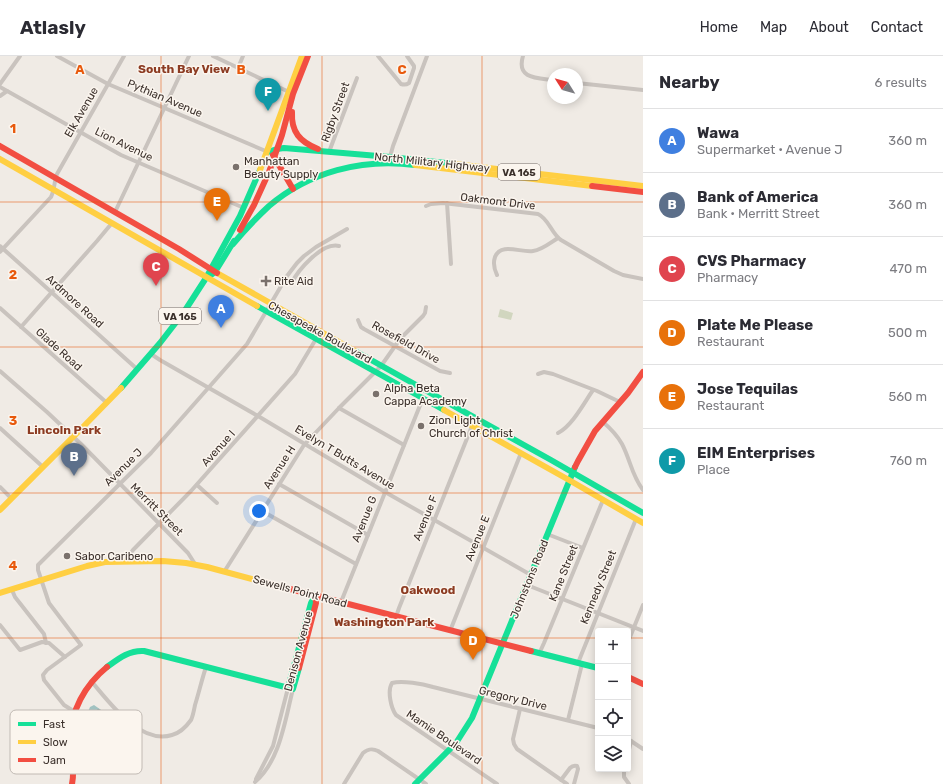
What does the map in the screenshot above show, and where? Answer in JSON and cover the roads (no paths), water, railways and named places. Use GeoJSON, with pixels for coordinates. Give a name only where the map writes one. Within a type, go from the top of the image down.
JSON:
{"type":"FeatureCollection","features":[{"type":"Feature","properties":{"kind":"main road"},"geometry":{"type":"LineString","coordinates":[[232,244],[254,205],[277,149],[286,122],[291,93],[302,56]]}},
{"type":"Feature","properties":{"kind":"main road"},"geometry":{"type":"LineString","coordinates":[[293,189],[274,156],[268,152],[291,93],[308,56]]}},
{"type":"Feature","properties":{"kind":"main road"},"geometry":{"type":"LineString","coordinates":[[291,93],[294,102],[291,117],[297,136],[303,142],[329,152]]}},
{"type":"Feature","properties":{"kind":"main road","name":"Chesapeake Boulevard"},"geometry":{"type":"LineString","coordinates":[[0,146],[179,249],[270,304],[573,472],[643,513]]}},
{"type":"Feature","properties":{"kind":"main road","name":"North Military Highway"},"geometry":{"type":"LineString","coordinates":[[268,152],[277,149],[293,149],[354,154],[409,164],[643,192]]}},
{"type":"Feature","properties":{"kind":"main road","name":"VA 165"},"geometry":{"type":"LineString","coordinates":[[212,270],[244,208],[268,152]]}},
{"type":"Feature","properties":{"kind":"main road","name":"Chesapeake Boulevard"},"geometry":{"type":"LineString","coordinates":[[0,159],[374,372],[570,480],[643,523]]}},
{"type":"Feature","properties":{"kind":"main road","name":"North Military Highway"},"geometry":{"type":"LineString","coordinates":[[232,244],[262,212],[278,198],[293,189],[326,174],[350,167],[389,160],[643,186]]}},
{"type":"Feature","properties":{"kind":"main road"},"geometry":{"type":"LineString","coordinates":[[286,176],[296,182],[310,180]]}},
{"type":"Feature","properties":{"kind":"main road","name":"VA 165"},"geometry":{"type":"LineString","coordinates":[[0,510],[107,403],[138,369],[179,319],[207,277],[232,244]]}},
{"type":"Feature","properties":{"kind":"main road","name":"Johnstons Road"},"geometry":{"type":"LineString","coordinates":[[417,782],[456,743],[472,718],[573,472],[591,438],[641,378],[643,372]]}},
{"type":"Feature","properties":{"kind":"main road","name":"Sewells Point Road"},"geometry":{"type":"LineString","coordinates":[[0,593],[105,562],[163,561],[195,564],[595,667]]}},
{"type":"Feature","properties":{"kind":"main road","name":"Denison Avenue"},"geometry":{"type":"LineString","coordinates":[[291,689],[311,603],[315,595]]}},
{"type":"Feature","properties":{"kind":"main road"},"geometry":{"type":"LineString","coordinates":[[76,710],[84,692],[104,669],[113,662],[135,651],[151,652],[291,689]]}},
{"type":"Feature","properties":{"kind":"main road"},"geometry":{"type":"LineString","coordinates":[[631,679],[643,684]]}},
{"type":"Feature","properties":{"kind":"main road"},"geometry":{"type":"LineString","coordinates":[[72,784],[73,774]]}},
{"type":"Feature","properties":{"kind":"street"},"geometry":{"type":"LineString","coordinates":[[0,84],[20,56]]}},
{"type":"Feature","properties":{"kind":"street","name":"Pythian Avenue"},"geometry":{"type":"LineString","coordinates":[[57,56],[108,84],[268,152]]}},
{"type":"Feature","properties":{"kind":"street","name":"Elk Avenue"},"geometry":{"type":"LineString","coordinates":[[55,178],[124,56]]}},
{"type":"Feature","properties":{"kind":"street"},"geometry":{"type":"LineString","coordinates":[[115,212],[189,56]]}},
{"type":"Feature","properties":{"kind":"street"},"geometry":{"type":"LineString","coordinates":[[213,56],[291,93]]}},
{"type":"Feature","properties":{"kind":"street"},"geometry":{"type":"LineString","coordinates":[[238,68],[243,56]]}},
{"type":"Feature","properties":{"kind":"street"},"geometry":{"type":"LineString","coordinates":[[378,56],[401,84],[405,85],[409,83],[414,68],[407,56]]}},
{"type":"Feature","properties":{"kind":"street"},"geometry":{"type":"LineString","coordinates":[[389,160],[426,56]]}},
{"type":"Feature","properties":{"kind":"street"},"geometry":{"type":"LineString","coordinates":[[523,56],[522,65],[526,74],[531,77],[547,79]]}},
{"type":"Feature","properties":{"kind":"street","name":"Rigby Street"},"geometry":{"type":"LineString","coordinates":[[329,152],[357,78]]}},
{"type":"Feature","properties":{"kind":"street"},"geometry":{"type":"LineString","coordinates":[[583,83],[643,90]]}},
{"type":"Feature","properties":{"kind":"street","name":"Lion Avenue"},"geometry":{"type":"LineString","coordinates":[[0,87],[121,155],[244,208]]}},
{"type":"Feature","properties":{"kind":"street"},"geometry":{"type":"LineString","coordinates":[[0,96],[7,91]]}},
{"type":"Feature","properties":{"kind":"street"},"geometry":{"type":"LineString","coordinates":[[1,249],[51,197],[54,190],[55,178]]}},
{"type":"Feature","properties":{"kind":"street","name":"Oakmont Drive"},"geometry":{"type":"LineString","coordinates":[[426,206],[438,203],[447,203],[538,214],[544,217],[558,238],[614,271],[623,275],[643,279]]}},
{"type":"Feature","properties":{"kind":"street"},"geometry":{"type":"LineString","coordinates":[[447,203],[451,264]]}},
{"type":"Feature","properties":{"kind":"street"},"geometry":{"type":"LineString","coordinates":[[21,327],[112,223]]}},
{"type":"Feature","properties":{"kind":"street","name":"Avenue J"},"geometry":{"type":"LineString","coordinates":[[65,656],[81,645],[50,606],[38,570],[40,563],[151,453],[247,344],[283,282],[297,263],[323,242],[347,229]]}},
{"type":"Feature","properties":{"kind":"street"},"geometry":{"type":"LineString","coordinates":[[497,275],[494,264],[495,256],[499,251],[505,249],[529,252],[534,251],[558,238]]}},
{"type":"Feature","properties":{"kind":"street"},"geometry":{"type":"LineString","coordinates":[[283,282],[291,284],[297,273],[312,258],[328,246],[339,246]]}},
{"type":"Feature","properties":{"kind":"street","name":"Ardmore Road"},"geometry":{"type":"LineString","coordinates":[[1,249],[52,292],[138,369]]}},
{"type":"Feature","properties":{"kind":"street","name":"Avenue H"},"geometry":{"type":"LineString","coordinates":[[224,572],[304,445],[380,366],[394,346],[423,316],[426,307]]}},
{"type":"Feature","properties":{"kind":"street","name":"Glade Road"},"geometry":{"type":"LineString","coordinates":[[0,308],[107,403]]}},
{"type":"Feature","properties":{"kind":"street","name":"Rosefield Drive"},"geometry":{"type":"LineString","coordinates":[[358,320],[359,324],[364,329],[440,371],[450,373]]}},
{"type":"Feature","properties":{"kind":"street","name":"Avenue I"},"geometry":{"type":"LineString","coordinates":[[127,562],[129,555],[133,550],[197,485],[295,374],[316,339]]}},
{"type":"Feature","properties":{"kind":"street","name":"Evelyn T Butts Avenue"},"geometry":{"type":"LineString","coordinates":[[151,354],[258,416],[304,445],[531,575]]}},
{"type":"Feature","properties":{"kind":"street","name":"Merritt Street"},"geometry":{"type":"LineString","coordinates":[[0,371],[73,437],[188,553],[195,564]]}},
{"type":"Feature","properties":{"kind":"street"},"geometry":{"type":"LineString","coordinates":[[538,374],[544,372],[553,374],[620,402]]}},
{"type":"Feature","properties":{"kind":"street"},"geometry":{"type":"LineString","coordinates":[[558,433],[569,425],[593,390]]}},
{"type":"Feature","properties":{"kind":"street","name":"Avenue G"},"geometry":{"type":"LineString","coordinates":[[341,602],[423,398]]}},
{"type":"Feature","properties":{"kind":"street"},"geometry":{"type":"LineString","coordinates":[[338,408],[404,445]]}},
{"type":"Feature","properties":{"kind":"street"},"geometry":{"type":"LineString","coordinates":[[603,422],[620,440],[635,478],[643,490]]}},
{"type":"Feature","properties":{"kind":"street","name":"Avenue F"},"geometry":{"type":"LineString","coordinates":[[398,617],[397,612],[472,426]]}},
{"type":"Feature","properties":{"kind":"street"},"geometry":{"type":"LineString","coordinates":[[0,428],[43,467]]}},
{"type":"Feature","properties":{"kind":"street","name":"Avenue E"},"geometry":{"type":"LineString","coordinates":[[450,631],[521,453]]}},
{"type":"Feature","properties":{"kind":"street"},"geometry":{"type":"LineString","coordinates":[[279,484],[368,534]]}},
{"type":"Feature","properties":{"kind":"street"},"geometry":{"type":"LineString","coordinates":[[197,485],[216,503]]}},
{"type":"Feature","properties":{"kind":"street"},"geometry":{"type":"LineString","coordinates":[[0,487],[11,498]]}},
{"type":"Feature","properties":{"kind":"street","name":"Kane Street"},"geometry":{"type":"LineString","coordinates":[[539,654],[603,500]]}},
{"type":"Feature","properties":{"kind":"street"},"geometry":{"type":"LineString","coordinates":[[262,511],[356,564]]}},
{"type":"Feature","properties":{"kind":"street","name":"Kennedy Street"},"geometry":{"type":"LineString","coordinates":[[568,720],[580,664],[598,613],[636,519]]}},
{"type":"Feature","properties":{"kind":"street"},"geometry":{"type":"LineString","coordinates":[[547,534],[583,548]]}},
{"type":"Feature","properties":{"kind":"street"},"geometry":{"type":"LineString","coordinates":[[527,585],[643,631]]}},
{"type":"Feature","properties":{"kind":"street"},"geometry":{"type":"LineString","coordinates":[[12,590],[15,597],[44,634],[46,642]]}},
{"type":"Feature","properties":{"kind":"street"},"geometry":{"type":"LineString","coordinates":[[631,635],[643,605]]}},
{"type":"Feature","properties":{"kind":"street"},"geometry":{"type":"LineString","coordinates":[[0,625],[20,650],[46,642],[65,656],[47,670],[43,677],[46,684],[64,705],[72,710]]}},
{"type":"Feature","properties":{"kind":"street"},"geometry":{"type":"LineString","coordinates":[[142,730],[154,735],[164,736],[179,732],[187,725],[194,711],[206,667]]}},
{"type":"Feature","properties":{"kind":"street"},"geometry":{"type":"LineString","coordinates":[[92,682],[117,710]]}},
{"type":"Feature","properties":{"kind":"street","name":"Mamie Boulevard"},"geometry":{"type":"LineString","coordinates":[[424,685],[392,683],[390,687],[392,709],[398,716],[497,784]]}},
{"type":"Feature","properties":{"kind":"street","name":"Gregory Drive"},"geometry":{"type":"LineString","coordinates":[[424,685],[595,727]]}},
{"type":"Feature","properties":{"kind":"street","name":"Denison Avenue"},"geometry":{"type":"LineString","coordinates":[[291,689],[277,750],[266,769],[255,782],[273,746],[291,689]]}},
{"type":"Feature","properties":{"kind":"street"},"geometry":{"type":"LineString","coordinates":[[520,709],[513,739],[515,747],[567,784]]}},
{"type":"Feature","properties":{"kind":"street"},"geometry":{"type":"LineString","coordinates":[[631,741],[643,749]]}},
{"type":"Feature","properties":{"kind":"street"},"geometry":{"type":"LineString","coordinates":[[344,784],[360,756],[369,749],[375,750],[417,782],[426,784]]}},
{"type":"Feature","properties":{"kind":"street"},"geometry":{"type":"LineString","coordinates":[[562,780],[570,768],[575,765],[578,769],[574,784]]}},
{"type":"Feature","properties":{"kind":"street"},"geometry":{"type":"LineString","coordinates":[[624,772],[624,777],[629,784]]}},
{"type":"Feature","properties":{"kind":"water"},"geometry":{"type":"Polygon","coordinates":[[[94,705],[101,710],[89,710],[90,707],[94,705]]]}},
{"type":"Feature","properties":{"kind":"place","name":"EIM Enterprises"},"geometry":{"type":"Point","coordinates":[268,111]}},
{"type":"Feature","properties":{"kind":"place","name":"Manhattan Beauty Supply"},"geometry":{"type":"Point","coordinates":[236,167]}},
{"type":"Feature","properties":{"kind":"place","name":"Jose Tequilas"},"geometry":{"type":"Point","coordinates":[217,221]}},
{"type":"Feature","properties":{"kind":"place","name":"Rite Aid"},"geometry":{"type":"Point","coordinates":[266,281]}},
{"type":"Feature","properties":{"kind":"place","name":"CVS Pharmacy"},"geometry":{"type":"Point","coordinates":[156,286]}},
{"type":"Feature","properties":{"kind":"place","name":"Wawa"},"geometry":{"type":"Point","coordinates":[221,328]}},
{"type":"Feature","properties":{"kind":"place","name":"Alpha Beta Cappa Academy"},"geometry":{"type":"Point","coordinates":[376,394]}},
{"type":"Feature","properties":{"kind":"place","name":"Zion Light Church of Christ"},"geometry":{"type":"Point","coordinates":[421,426]}},
{"type":"Feature","properties":{"kind":"place","name":"Bank of America"},"geometry":{"type":"Point","coordinates":[74,476]}},
{"type":"Feature","properties":{"kind":"place","name":"Sabor Caribeno"},"geometry":{"type":"Point","coordinates":[67,556]}},
{"type":"Feature","properties":{"kind":"place","name":"Plate Me Please"},"geometry":{"type":"Point","coordinates":[473,660]}},
{"type":"Feature","properties":{"kind":"district","name":"South Bay View"},"geometry":{"type":"Point","coordinates":[184,69]}},
{"type":"Feature","properties":{"kind":"district","name":"Lincoln Park"},"geometry":{"type":"Point","coordinates":[64,430]}},
{"type":"Feature","properties":{"kind":"district","name":"Oakwood"},"geometry":{"type":"Point","coordinates":[428,590]}},
{"type":"Feature","properties":{"kind":"district","name":"Washington Park"},"geometry":{"type":"Point","coordinates":[384,622]}}]}
